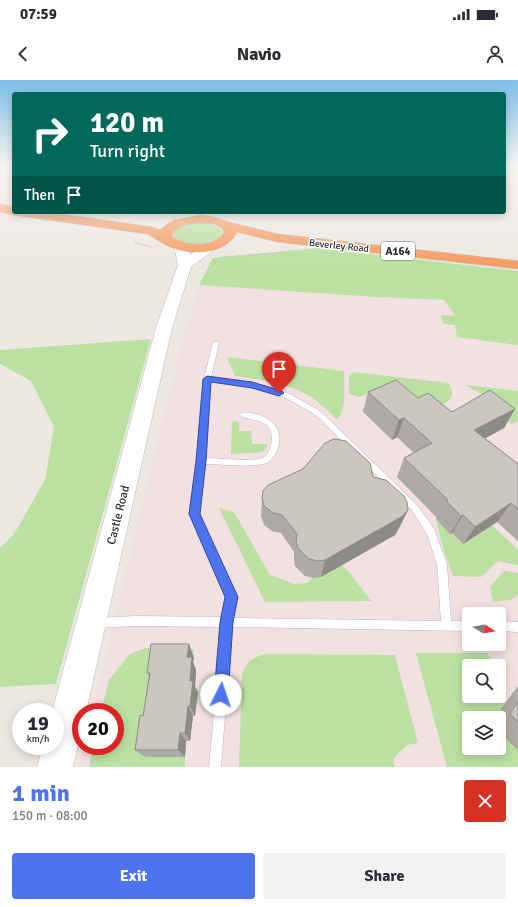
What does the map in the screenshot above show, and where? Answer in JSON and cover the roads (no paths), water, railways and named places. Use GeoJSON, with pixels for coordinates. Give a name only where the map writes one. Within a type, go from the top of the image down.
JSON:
{"type":"FeatureCollection","features":[{"type":"Feature","properties":{"kind":"highway"},"geometry":{"type":"LineString","coordinates":[[0,201],[12,203]]}},
{"type":"Feature","properties":{"kind":"highway"},"geometry":{"type":"LineString","coordinates":[[0,208],[12,211]]}},
{"type":"Feature","properties":{"kind":"highway"},"geometry":{"type":"LineString","coordinates":[[34,214],[152,231],[168,241],[183,256]]}},
{"type":"Feature","properties":{"kind":"highway","name":"A164"},"geometry":{"type":"LineString","coordinates":[[80,214],[157,224],[206,219],[222,223],[227,226]]}},
{"type":"Feature","properties":{"kind":"highway"},"geometry":{"type":"LineString","coordinates":[[168,241],[165,237],[165,232],[172,225],[179,222]]}},
{"type":"Feature","properties":{"kind":"highway"},"geometry":{"type":"LineString","coordinates":[[217,243],[230,234],[230,230],[227,226]]}},
{"type":"Feature","properties":{"kind":"highway","name":"Beverley Road"},"geometry":{"type":"LineString","coordinates":[[227,226],[278,238],[518,265]]}},
{"type":"Feature","properties":{"kind":"highway","name":"Beverley Road"},"geometry":{"type":"LineString","coordinates":[[217,243],[278,238]]}},
{"type":"Feature","properties":{"kind":"street"},"geometry":{"type":"LineString","coordinates":[[183,256],[217,243]]}},
{"type":"Feature","properties":{"kind":"street","name":"Castle Road"},"geometry":{"type":"LineString","coordinates":[[56,767],[183,256]]}},
{"type":"Feature","properties":{"kind":"lane"},"geometry":{"type":"LineString","coordinates":[[215,767],[227,622],[232,597],[195,514],[201,461],[207,379],[216,343]]}},
{"type":"Feature","properties":{"kind":"lane"},"geometry":{"type":"LineString","coordinates":[[207,379],[234,382],[271,390],[288,396],[318,413],[414,507],[431,532],[442,564],[446,626]]}},
{"type":"Feature","properties":{"kind":"lane"},"geometry":{"type":"LineString","coordinates":[[201,461],[265,460],[273,453],[276,441],[276,432],[272,424],[262,418],[243,415]]}},
{"type":"Feature","properties":{"kind":"lane"},"geometry":{"type":"LineString","coordinates":[[91,624],[135,620],[462,626]]}},
{"type":"Feature","properties":{"kind":"lane"},"geometry":{"type":"LineString","coordinates":[[506,626],[518,627]]}}]}
